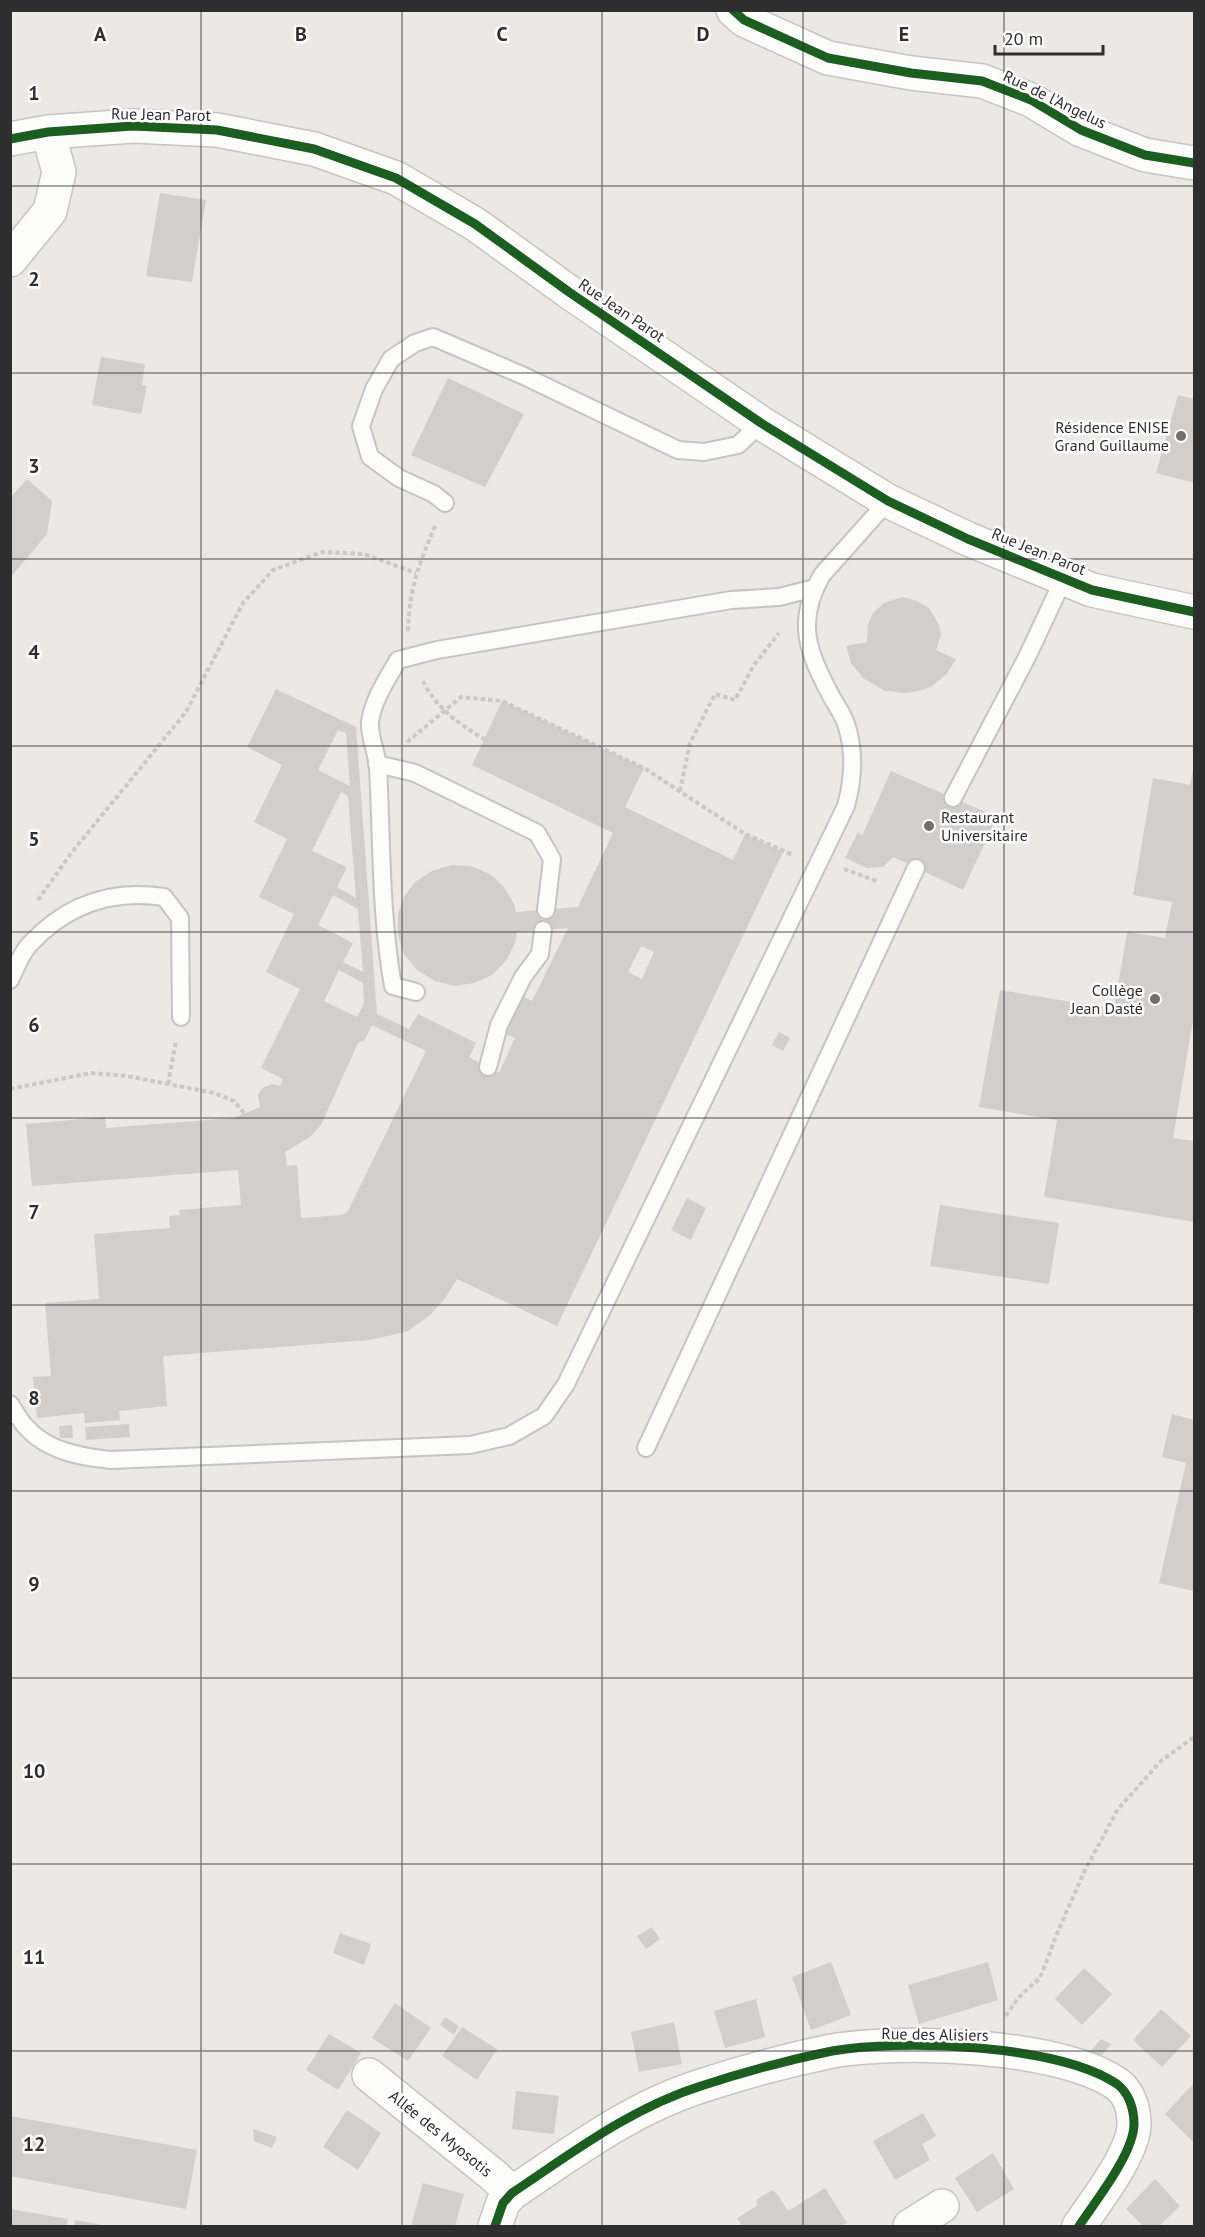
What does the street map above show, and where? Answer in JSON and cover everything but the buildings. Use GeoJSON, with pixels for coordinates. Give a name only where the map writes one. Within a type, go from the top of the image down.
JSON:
{"type":"FeatureCollection","features":[{"type":"Feature","properties":{"kind":"street","name":"Rue de l'Angelus"},"geometry":{"type":"LineString","coordinates":[[733,10],[744,20],[828,58],[911,73],[982,81],[1031,100],[1081,130],[1145,154],[1194,163]]}},
{"type":"Feature","properties":{"kind":"street","name":"Rue Jean Parot"},"geometry":{"type":"LineString","coordinates":[[10,139],[48,132],[133,126],[217,130],[314,149],[396,178],[475,224],[569,292],[761,423],[888,501],[968,539],[1092,590],[1194,612]]}},
{"type":"Feature","properties":{"kind":"street"},"geometry":{"type":"LineString","coordinates":[[10,260],[50,211],[59,172],[48,132]]}},
{"type":"Feature","properties":{"kind":"street","name":"Rue des Alisiers"},"geometry":{"type":"LineString","coordinates":[[495,2226],[503,2204],[512,2193],[630,2116],[709,2083],[833,2051],[901,2045],[981,2048],[1049,2059],[1090,2071],[1118,2085],[1129,2098],[1133,2112],[1134,2126],[1131,2144],[1078,2226]]}},
{"type":"Feature","properties":{"kind":"street","name":"Allée des Myosotis"},"geometry":{"type":"LineString","coordinates":[[369,2075],[512,2193]]}},
{"type":"Feature","properties":{"kind":"street"},"geometry":{"type":"LineString","coordinates":[[910,2226],[942,2206]]}},
{"type":"Feature","properties":{"kind":"lane"},"geometry":{"type":"LineString","coordinates":[[445,502],[434,494],[399,478],[370,457],[361,426],[374,389],[390,359],[415,343],[433,336],[524,376],[678,450],[704,452],[738,445],[761,423]]}},
{"type":"Feature","properties":{"kind":"lane"},"geometry":{"type":"LineString","coordinates":[[10,1404],[26,1428],[50,1445],[76,1456],[111,1460],[470,1445],[509,1436],[544,1416],[566,1384],[846,806],[852,784],[846,724],[813,659],[806,635],[809,608],[822,575],[888,501]]}},
{"type":"Feature","properties":{"kind":"lane"},"geometry":{"type":"LineString","coordinates":[[953,798],[1027,657],[1064,578]]}},
{"type":"Feature","properties":{"kind":"lane"},"geometry":{"type":"LineString","coordinates":[[416,992],[393,986],[387,953],[380,853],[378,765],[370,723],[380,692],[398,660],[449,648],[731,600],[779,597],[815,588]]}},
{"type":"Feature","properties":{"kind":"lane"},"geometry":{"type":"LineString","coordinates":[[378,765],[414,773],[537,833],[552,859],[546,910]]}},
{"type":"Feature","properties":{"kind":"lane"},"geometry":{"type":"LineString","coordinates":[[646,1448],[916,868]]}},
{"type":"Feature","properties":{"kind":"lane"},"geometry":{"type":"LineString","coordinates":[[10,980],[29,945],[75,908],[116,895],[139,893],[164,897],[180,918],[181,1017]]}},
{"type":"Feature","properties":{"kind":"lane"},"geometry":{"type":"LineString","coordinates":[[488,1067],[499,1025],[523,977],[540,954],[543,930]]}},
{"type":"Feature","properties":{"kind":"path"},"geometry":{"type":"LineString","coordinates":[[29,945],[39,897],[72,852],[186,712],[243,603],[273,570],[322,552],[364,554],[416,573]]}},
{"type":"Feature","properties":{"kind":"path"},"geometry":{"type":"LineString","coordinates":[[680,791],[690,743],[715,694],[735,700],[754,665]]}},
{"type":"Feature","properties":{"kind":"path"},"geometry":{"type":"LineString","coordinates":[[378,765],[461,697],[502,701],[644,768],[746,834],[783,852]]}},
{"type":"Feature","properties":{"kind":"path"},"geometry":{"type":"LineString","coordinates":[[842,868],[874,880]]}},
{"type":"Feature","properties":{"kind":"path"},"geometry":{"type":"LineString","coordinates":[[168,1084],[181,1017]]}},
{"type":"Feature","properties":{"kind":"path"},"geometry":{"type":"LineString","coordinates":[[10,1089],[92,1073],[128,1076],[214,1093],[234,1101],[246,1114]]}},
{"type":"Feature","properties":{"kind":"path"},"geometry":{"type":"LineString","coordinates":[[994,2050],[998,2029],[1018,1998],[1040,1978],[1085,1870],[1118,1809],[1161,1761],[1194,1737]]}},
{"type":"Feature","properties":{"kind":"cycle path"},"geometry":{"type":"LineString","coordinates":[[733,10],[744,20],[828,58],[911,73],[982,81],[1031,100],[1081,130],[1145,155],[1194,163]]}},
{"type":"Feature","properties":{"kind":"cycle path"},"geometry":{"type":"LineString","coordinates":[[10,139],[48,132],[133,126],[217,130],[314,149],[396,178],[475,224],[569,292],[761,423],[888,501],[968,539],[1092,590],[1194,612]]}},
{"type":"Feature","properties":{"kind":"cycle path"},"geometry":{"type":"LineString","coordinates":[[495,2226],[503,2203],[512,2193],[580,2147],[650,2106],[701,2086],[782,2062],[832,2051],[897,2045],[978,2048],[1019,2053],[1057,2060],[1091,2071],[1117,2084],[1128,2097],[1132,2107],[1134,2124],[1132,2136],[1121,2163],[1079,2226]]}},
{"type":"Feature","properties":{"kind":"place","name":"Résidence ENISE Grand Guillaume"},"geometry":{"type":"Point","coordinates":[1181,436]}},
{"type":"Feature","properties":{"kind":"place","name":"Restaurant Universitaire"},"geometry":{"type":"Point","coordinates":[929,826]}},
{"type":"Feature","properties":{"kind":"place","name":"Collège Jean Dasté"},"geometry":{"type":"Point","coordinates":[1155,999]}}]}
